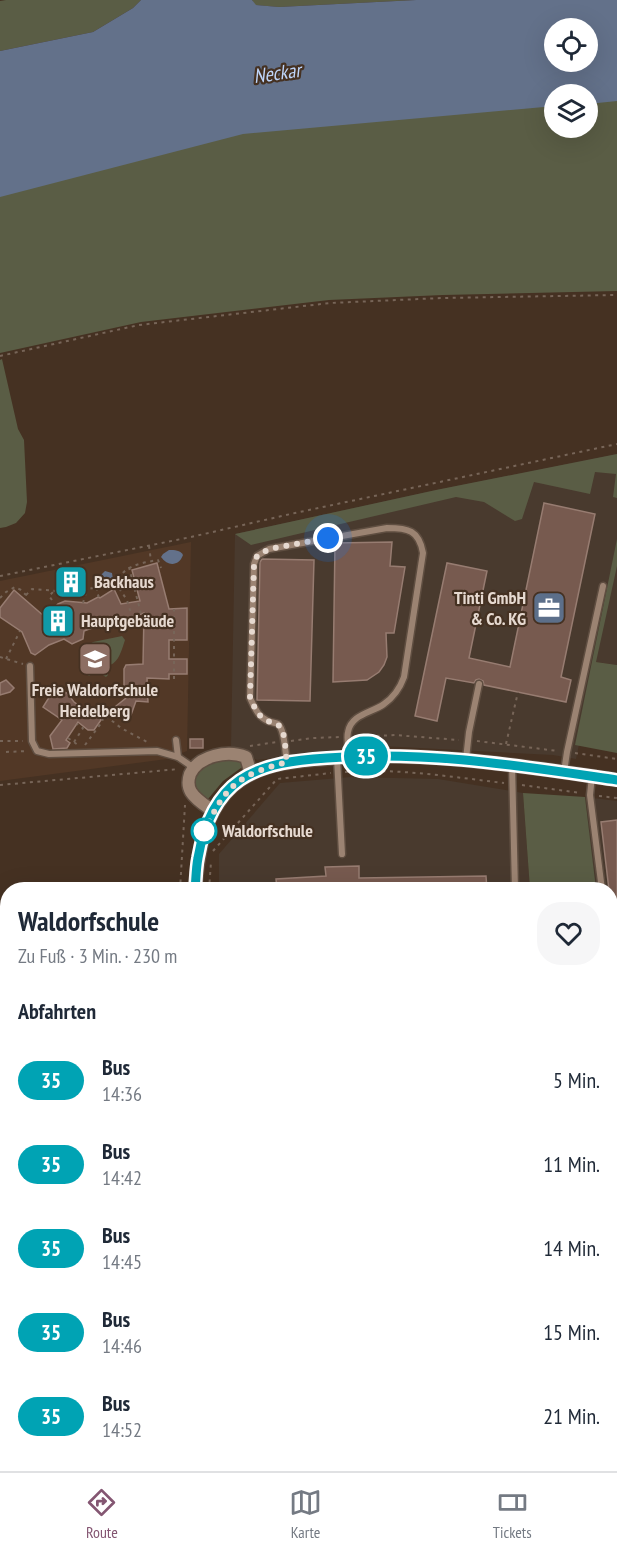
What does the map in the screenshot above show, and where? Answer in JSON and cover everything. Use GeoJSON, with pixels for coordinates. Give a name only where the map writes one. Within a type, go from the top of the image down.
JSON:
{"type":"FeatureCollection","features":[{"type":"Feature","properties":{"kind":"street"},"geometry":{"type":"LineString","coordinates":[[213,811],[189,789],[188,780],[191,767],[208,757],[240,755],[246,757],[251,774]]}},
{"type":"Feature","properties":{"kind":"street"},"geometry":{"type":"LineString","coordinates":[[196,882],[197,859],[204,831],[213,811],[223,797],[241,779],[287,762],[337,757],[421,756],[512,764],[617,780]]}},
{"type":"Feature","properties":{"kind":"lane"},"geometry":{"type":"LineString","coordinates":[[287,762],[281,728],[257,713],[250,698],[254,564],[257,556],[269,549],[387,528],[410,530],[418,536],[423,553],[404,677],[392,697],[376,709],[355,719],[348,729],[350,757]]}},
{"type":"Feature","properties":{"kind":"lane"},"geometry":{"type":"LineString","coordinates":[[564,772],[603,586]]}},
{"type":"Feature","properties":{"kind":"lane"},"geometry":{"type":"LineString","coordinates":[[30,666],[32,741],[37,751],[49,754],[157,751],[178,757],[191,767]]}},
{"type":"Feature","properties":{"kind":"lane"},"geometry":{"type":"LineString","coordinates":[[466,759],[479,684]]}},
{"type":"Feature","properties":{"kind":"lane"},"geometry":{"type":"LineString","coordinates":[[176,740],[178,757]]}},
{"type":"Feature","properties":{"kind":"lane"},"geometry":{"type":"LineString","coordinates":[[337,757],[342,854]]}},
{"type":"Feature","properties":{"kind":"lane"},"geometry":{"type":"LineString","coordinates":[[512,764],[515,882]]}},
{"type":"Feature","properties":{"kind":"lane"},"geometry":{"type":"LineString","coordinates":[[592,776],[590,795],[601,882]]}},
{"type":"Feature","properties":{"kind":"path"},"geometry":{"type":"LineString","coordinates":[[0,356],[139,325],[330,303],[442,298],[617,295]]}},
{"type":"Feature","properties":{"kind":"path"},"geometry":{"type":"LineString","coordinates":[[0,576],[149,546],[617,444]]}},
{"type":"Feature","properties":{"kind":"path"},"geometry":{"type":"LineString","coordinates":[[149,546],[151,561]]}},
{"type":"Feature","properties":{"kind":"path"},"geometry":{"type":"LineString","coordinates":[[116,586],[121,574],[129,567],[158,560],[161,568]]}},
{"type":"Feature","properties":{"kind":"path"},"geometry":{"type":"LineString","coordinates":[[129,567],[141,614]]}},
{"type":"Feature","properties":{"kind":"path"},"geometry":{"type":"LineString","coordinates":[[0,598],[15,587],[25,596],[32,590],[87,589],[111,585],[119,588],[127,600],[132,617]]}},
{"type":"Feature","properties":{"kind":"path"},"geometry":{"type":"LineString","coordinates":[[98,588],[96,591],[99,597]]}},
{"type":"Feature","properties":{"kind":"path"},"geometry":{"type":"LineString","coordinates":[[83,603],[87,589]]}},
{"type":"Feature","properties":{"kind":"path"},"geometry":{"type":"LineString","coordinates":[[52,600],[49,596],[54,591]]}},
{"type":"Feature","properties":{"kind":"path"},"geometry":{"type":"LineString","coordinates":[[174,609],[174,679]]}},
{"type":"Feature","properties":{"kind":"path"},"geometry":{"type":"LineString","coordinates":[[6,658],[20,631]]}},
{"type":"Feature","properties":{"kind":"path"},"geometry":{"type":"LineString","coordinates":[[0,657],[30,666]]}},
{"type":"Feature","properties":{"kind":"path"},"geometry":{"type":"LineString","coordinates":[[30,695],[54,685],[58,686]]}},
{"type":"Feature","properties":{"kind":"path"},"geometry":{"type":"LineString","coordinates":[[506,744],[518,692]]}},
{"type":"Feature","properties":{"kind":"path"},"geometry":{"type":"LineString","coordinates":[[68,738],[82,748],[104,717],[164,752]]}},
{"type":"Feature","properties":{"kind":"path"},"geometry":{"type":"LineString","coordinates":[[74,742],[83,728],[77,724]]}},
{"type":"Feature","properties":{"kind":"path"},"geometry":{"type":"LineString","coordinates":[[0,741],[32,741]]}},
{"type":"Feature","properties":{"kind":"path"},"geometry":{"type":"LineString","coordinates":[[6,752],[37,751]]}},
{"type":"Feature","properties":{"kind":"path"},"geometry":{"type":"LineString","coordinates":[[0,785],[191,767]]}},
{"type":"Feature","properties":{"kind":"path"},"geometry":{"type":"LineString","coordinates":[[212,852],[278,780],[314,774],[400,773],[439,776],[617,798]]}},
{"type":"Feature","properties":{"kind":"path"},"geometry":{"type":"LineString","coordinates":[[181,882],[186,797]]}},
{"type":"Feature","properties":{"kind":"path"},"geometry":{"type":"LineString","coordinates":[[210,882],[211,862]]}},
{"type":"Feature","properties":{"kind":"shaded area"},"geometry":{"type":"Polygon","coordinates":[[[617,454],[617,665],[596,662],[576,759],[553,755],[381,746],[257,760],[231,746],[235,534],[436,490],[617,454]]]}},
{"type":"Feature","properties":{"kind":"shaded area","name":"Freie Waldorfschule Heidelberg"},"geometry":{"type":"Polygon","coordinates":[[[191,542],[187,751],[167,759],[0,781],[0,581],[191,542]]]}},
{"type":"Feature","properties":{"kind":"shaded area"},"geometry":{"type":"Polygon","coordinates":[[[351,777],[438,779],[523,793],[529,882],[219,882],[219,854],[280,783],[351,777]]]}},
{"type":"Feature","properties":{"kind":"shaded area"},"geometry":{"type":"Polygon","coordinates":[[[585,797],[617,801],[617,882],[594,882],[585,797]]]}},
{"type":"Feature","properties":{"kind":"green space"},"geometry":{"type":"Polygon","coordinates":[[[141,0],[133,8],[93,32],[0,51],[0,1],[141,0]]]}},
{"type":"Feature","properties":{"kind":"green space"},"geometry":{"type":"Polygon","coordinates":[[[252,0],[416,0],[279,7],[255,5],[252,0]]]}},
{"type":"Feature","properties":{"kind":"green space"},"geometry":{"type":"Polygon","coordinates":[[[617,41],[617,291],[329,300],[141,322],[0,353],[0,121],[544,63],[544,72],[598,72],[598,55],[617,41]]]}},
{"type":"Feature","properties":{"kind":"green space"},"geometry":{"type":"Polygon","coordinates":[[[2,359],[18,429],[24,440],[27,502],[25,513],[16,523],[0,528],[0,360],[2,359]]]}},
{"type":"Feature","properties":{"kind":"green space"},"geometry":{"type":"Polygon","coordinates":[[[617,454],[617,498],[613,497],[616,474],[595,472],[590,494],[534,482],[522,519],[515,521],[484,502],[456,497],[251,545],[235,534],[436,490],[617,454]]]}},
{"type":"Feature","properties":{"kind":"green space"},"geometry":{"type":"Polygon","coordinates":[[[617,539],[617,566],[596,662],[617,665],[617,753],[575,745],[617,539]]]}},
{"type":"Feature","properties":{"kind":"green space"},"geometry":{"type":"Polygon","coordinates":[[[122,636],[125,640],[121,651],[116,661],[110,665],[90,648],[93,642],[122,636]]]}},
{"type":"Feature","properties":{"kind":"green space"},"geometry":{"type":"Polygon","coordinates":[[[90,659],[102,664],[108,675],[106,677],[97,672],[89,676],[87,674],[86,663],[90,659]]]}},
{"type":"Feature","properties":{"kind":"green space"},"geometry":{"type":"Polygon","coordinates":[[[218,760],[242,760],[245,765],[223,781],[208,799],[200,795],[193,785],[196,770],[218,760]]]}},
{"type":"Feature","properties":{"kind":"green space"},"geometry":{"type":"Polygon","coordinates":[[[523,793],[585,797],[595,882],[529,882],[523,793]]]}},
{"type":"Feature","properties":{"kind":"water","name":"Neckar"},"geometry":{"type":"Polygon","coordinates":[[[141,0],[252,0],[256,5],[279,7],[416,0],[617,0],[617,101],[598,103],[598,84],[544,84],[544,107],[243,134],[0,197],[0,51],[93,32],[133,8],[141,0]]]}},
{"type":"Feature","properties":{"kind":"water"},"geometry":{"type":"Polygon","coordinates":[[[169,550],[182,553],[181,559],[173,564],[164,560],[161,557],[169,550]]]}},
{"type":"Feature","properties":{"kind":"water"},"geometry":{"type":"Polygon","coordinates":[[[105,571],[112,573],[113,580],[106,585],[98,585],[96,580],[105,571]]]}},
{"type":"Feature","properties":{"kind":"building","name":"Tinti GmbH & Co. KG"},"geometry":{"type":"Polygon","coordinates":[[[544,503],[595,514],[561,677],[571,680],[566,702],[484,685],[479,679],[474,683],[446,678],[437,721],[415,716],[447,563],[487,571],[469,658],[510,667],[544,503]]]}},
{"type":"Feature","properties":{"kind":"building"},"geometry":{"type":"Polygon","coordinates":[[[392,542],[390,566],[405,567],[394,633],[386,633],[387,657],[384,665],[379,672],[367,680],[333,682],[335,543],[392,542]]]}},
{"type":"Feature","properties":{"kind":"building"},"geometry":{"type":"Polygon","coordinates":[[[262,559],[314,560],[310,701],[257,700],[260,562],[262,559]]]}},
{"type":"Feature","properties":{"kind":"building"},"geometry":{"type":"Polygon","coordinates":[[[157,563],[169,609],[187,608],[187,640],[169,640],[169,659],[187,659],[187,674],[169,674],[169,679],[147,678],[148,702],[136,701],[131,715],[125,718],[116,712],[116,706],[126,698],[124,669],[126,665],[143,664],[144,613],[115,623],[113,620],[84,631],[83,639],[72,644],[64,639],[49,645],[35,655],[31,653],[22,632],[0,617],[0,608],[14,590],[45,617],[58,604],[65,601],[87,603],[114,589],[121,604],[140,601],[132,570],[157,563]]]}},
{"type":"Feature","properties":{"kind":"building"},"geometry":{"type":"Polygon","coordinates":[[[6,680],[14,688],[0,695],[0,683],[6,680]]]}},
{"type":"Feature","properties":{"kind":"building"},"geometry":{"type":"Polygon","coordinates":[[[55,688],[67,693],[74,702],[98,715],[101,720],[94,730],[88,730],[78,722],[66,740],[70,743],[67,748],[53,749],[50,736],[62,720],[43,707],[55,688]]]}},
{"type":"Feature","properties":{"kind":"building"},"geometry":{"type":"Polygon","coordinates":[[[190,739],[203,739],[203,748],[190,748],[190,739]]]}},
{"type":"Feature","properties":{"kind":"building"},"geometry":{"type":"Polygon","coordinates":[[[617,820],[617,882],[608,882],[601,822],[617,820]]]}},
{"type":"Feature","properties":{"kind":"building"},"geometry":{"type":"Polygon","coordinates":[[[359,866],[359,878],[486,876],[486,882],[276,882],[276,879],[326,876],[325,867],[359,866]]]}},
{"type":"Feature","properties":{"kind":"bus line","name":"35"},"geometry":{"type":"LineString","coordinates":[[196,882],[197,859],[204,831],[213,811],[223,797],[241,779],[287,762],[350,757],[421,756],[512,764],[617,780]]}},
{"type":"Feature","properties":{"kind":"place","name":"Backhaus"},"geometry":{"type":"Point","coordinates":[71,582]}},
{"type":"Feature","properties":{"kind":"place","name":"Tinti GmbH & Co. KG"},"geometry":{"type":"Point","coordinates":[549,608]}},
{"type":"Feature","properties":{"kind":"place","name":"Hauptgebäude"},"geometry":{"type":"Point","coordinates":[58,621]}},
{"type":"Feature","properties":{"kind":"place","name":"Freie Waldorfschule Heidelberg"},"geometry":{"type":"Point","coordinates":[95,659]}},
{"type":"Feature","properties":{"kind":"place","name":"Waldorfschule"},"geometry":{"type":"Point","coordinates":[204,831]}},
{"type":"Feature","properties":{"kind":"route"},"geometry":{"type":"LineString","coordinates":[[204,831],[213,811],[232,786],[251,774],[287,762],[281,728],[257,713],[250,698],[254,564],[257,556],[269,549],[328,538]]}}]}
